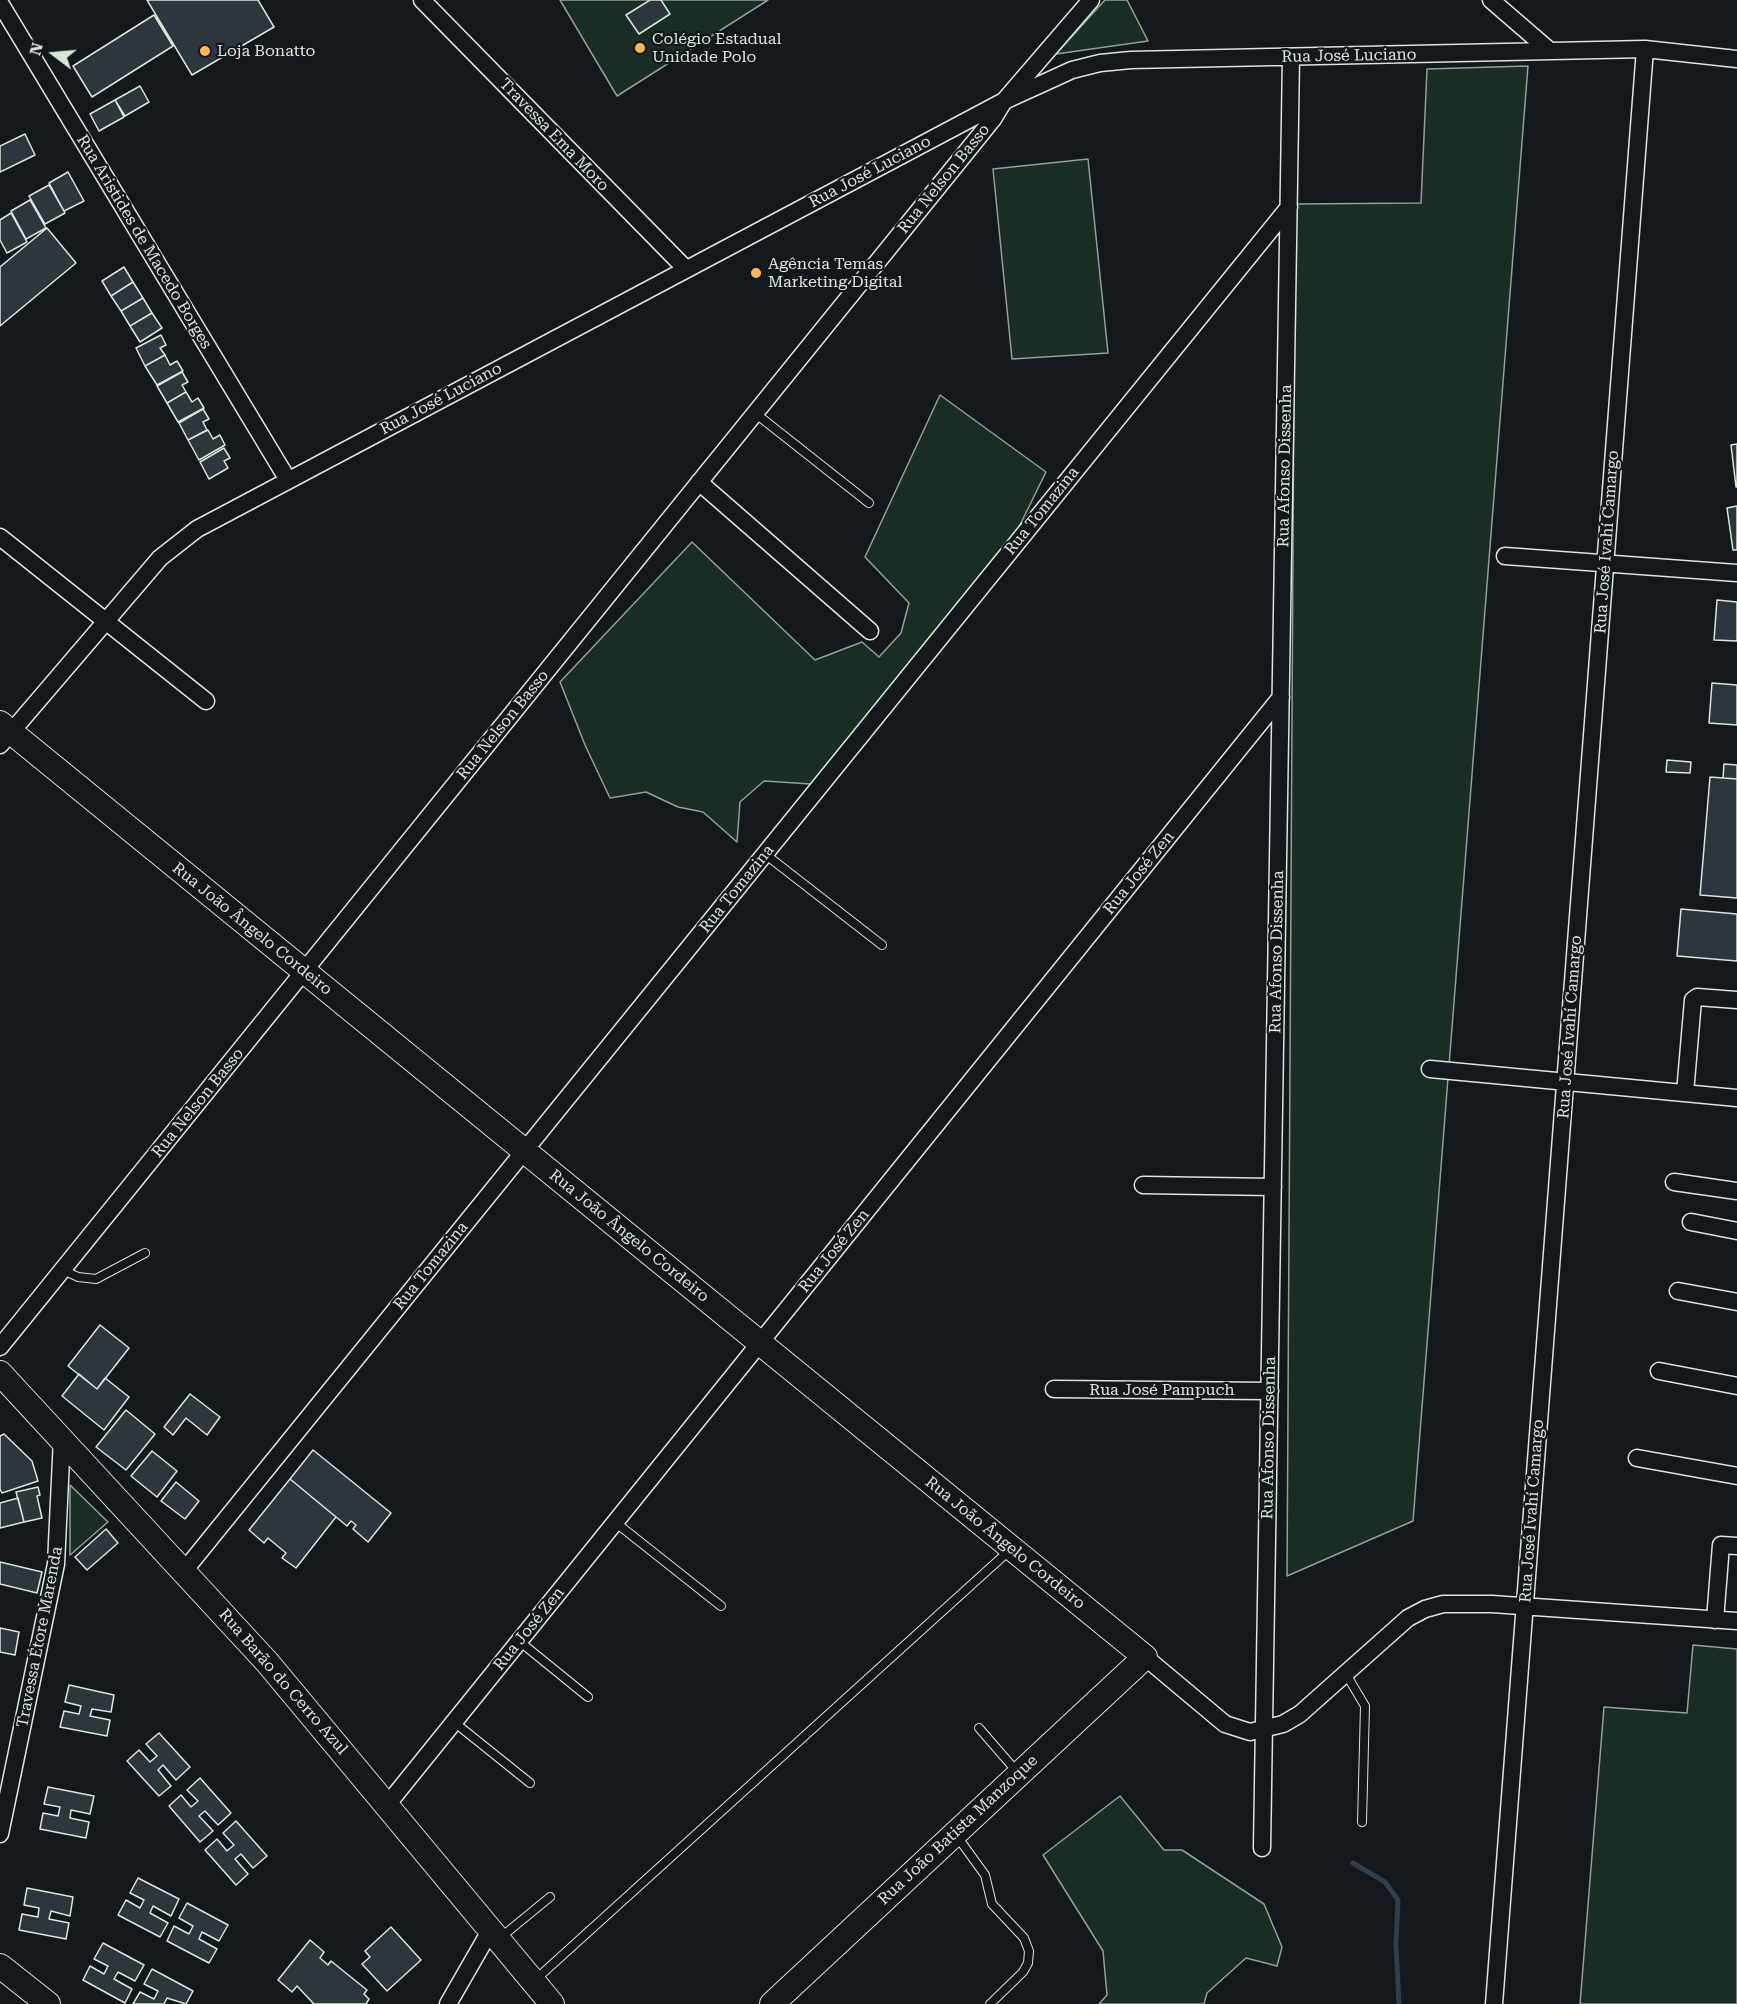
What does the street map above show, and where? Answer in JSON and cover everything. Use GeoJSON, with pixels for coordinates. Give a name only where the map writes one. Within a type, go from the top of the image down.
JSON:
{"type":"FeatureCollection","features":[{"type":"Feature","properties":{"kind":"street","name":"Travessa Ema Moro"},"geometry":{"type":"LineString","coordinates":[[422,0],[686,269]]}},
{"type":"Feature","properties":{"kind":"street"},"geometry":{"type":"LineString","coordinates":[[1004,101],[1091,0]]}},
{"type":"Feature","properties":{"kind":"street"},"geometry":{"type":"LineString","coordinates":[[1491,0],[1550,51]]}},
{"type":"Feature","properties":{"kind":"street","name":"Rua Aristides de Macedo Borges"},"geometry":{"type":"LineString","coordinates":[[0,3],[288,480]]}},
{"type":"Feature","properties":{"kind":"street","name":"Rua José Luciano"},"geometry":{"type":"LineString","coordinates":[[4,733],[106,622],[160,558],[182,538],[1004,101],[1072,70],[1100,63],[1645,49],[1737,59]]}},
{"type":"Feature","properties":{"kind":"street","name":"Rua José Ivahí Camargo"},"geometry":{"type":"LineString","coordinates":[[1494,2004],[1645,49]]}},
{"type":"Feature","properties":{"kind":"street","name":"Rua Afonso Dissenha"},"geometry":{"type":"LineString","coordinates":[[1262,1848],[1291,57]]}},
{"type":"Feature","properties":{"kind":"street","name":"Rua Nelson Basso"},"geometry":{"type":"LineString","coordinates":[[0,1347],[993,119],[1004,101]]}},
{"type":"Feature","properties":{"kind":"street","name":"Rua Tomazina"},"geometry":{"type":"LineString","coordinates":[[184,1571],[1289,207]]}},
{"type":"Feature","properties":{"kind":"street"},"geometry":{"type":"LineString","coordinates":[[699,483],[870,630]]}},
{"type":"Feature","properties":{"kind":"street"},"geometry":{"type":"LineString","coordinates":[[0,537],[206,701]]}},
{"type":"Feature","properties":{"kind":"street"},"geometry":{"type":"LineString","coordinates":[[1505,556],[1737,573]]}},
{"type":"Feature","properties":{"kind":"street","name":"Rua José Zen"},"geometry":{"type":"LineString","coordinates":[[387,1805],[1281,697]]}},
{"type":"Feature","properties":{"kind":"street","name":"Rua João Ângelo Cordeiro"},"geometry":{"type":"LineString","coordinates":[[4,733],[304,971],[1225,1724],[1250,1732],[1264,1730]]}},
{"type":"Feature","properties":{"kind":"street"},"geometry":{"type":"LineString","coordinates":[[1684,1093],[1693,1000],[1697,997],[1737,1000]]}},
{"type":"Feature","properties":{"kind":"street"},"geometry":{"type":"LineString","coordinates":[[1430,1069],[1737,1098]]}},
{"type":"Feature","properties":{"kind":"street"},"geometry":{"type":"LineString","coordinates":[[1674,1182],[1737,1191]]}},
{"type":"Feature","properties":{"kind":"street"},"geometry":{"type":"LineString","coordinates":[[1143,1185],[1273,1187]]}},
{"type":"Feature","properties":{"kind":"street"},"geometry":{"type":"LineString","coordinates":[[1691,1222],[1737,1231]]}},
{"type":"Feature","properties":{"kind":"street"},"geometry":{"type":"LineString","coordinates":[[1678,1291],[1737,1302]]}},
{"type":"Feature","properties":{"kind":"street"},"geometry":{"type":"LineString","coordinates":[[1659,1371],[1737,1386]]}},
{"type":"Feature","properties":{"kind":"street","name":"Rua Barão do Cerro Azul"},"geometry":{"type":"LineString","coordinates":[[0,1373],[267,1662],[552,2004]]}},
{"type":"Feature","properties":{"kind":"street","name":"Rua José Pampuch"},"geometry":{"type":"LineString","coordinates":[[1054,1389],[1270,1391]]}},
{"type":"Feature","properties":{"kind":"street","name":"Travessa Étore Marenda"},"geometry":{"type":"LineString","coordinates":[[0,1834],[56,1564],[62,1438]]}},
{"type":"Feature","properties":{"kind":"street"},"geometry":{"type":"LineString","coordinates":[[1637,1458],[1737,1476]]}},
{"type":"Feature","properties":{"kind":"street"},"geometry":{"type":"LineString","coordinates":[[1715,1620],[1721,1545],[1737,1546]]}},
{"type":"Feature","properties":{"kind":"street"},"geometry":{"type":"LineString","coordinates":[[1264,1730],[1283,1724],[1300,1714],[1408,1618],[1425,1609],[1462,1602],[1737,1621]]}},
{"type":"Feature","properties":{"kind":"street","name":"Rua João Batista Manzoque"},"geometry":{"type":"LineString","coordinates":[[772,2004],[1145,1657]]}},
{"type":"Feature","properties":{"kind":"street"},"geometry":{"type":"LineString","coordinates":[[448,2004],[493,1935]]}},
{"type":"Feature","properties":{"kind":"street"},"geometry":{"type":"LineString","coordinates":[[0,1966],[48,2004]]}},
{"type":"Feature","properties":{"kind":"lane"},"geometry":{"type":"LineString","coordinates":[[756,412],[869,504]]}},
{"type":"Feature","properties":{"kind":"lane"},"geometry":{"type":"LineString","coordinates":[[765,854],[882,945]]}},
{"type":"Feature","properties":{"kind":"lane"},"geometry":{"type":"LineString","coordinates":[[63,1270],[78,1277],[96,1279],[145,1253]]}},
{"type":"Feature","properties":{"kind":"lane"},"geometry":{"type":"LineString","coordinates":[[615,1522],[721,1605]]}},
{"type":"Feature","properties":{"kind":"lane"},"geometry":{"type":"LineString","coordinates":[[533,1982],[1012,1548]]}},
{"type":"Feature","properties":{"kind":"lane"},"geometry":{"type":"LineString","coordinates":[[519,1641],[588,1697]]}},
{"type":"Feature","properties":{"kind":"lane"},"geometry":{"type":"LineString","coordinates":[[1346,1674],[1365,1706],[1362,1822]]}},
{"type":"Feature","properties":{"kind":"lane"},"geometry":{"type":"LineString","coordinates":[[454,1722],[530,1783]]}},
{"type":"Feature","properties":{"kind":"lane"},"geometry":{"type":"LineString","coordinates":[[979,1728],[1019,1775]]}},
{"type":"Feature","properties":{"kind":"lane"},"geometry":{"type":"LineString","coordinates":[[955,1834],[985,1875],[992,1904],[1024,1938],[1029,1951],[1028,1963],[1023,1972],[990,2004]]}},
{"type":"Feature","properties":{"kind":"lane"},"geometry":{"type":"LineString","coordinates":[[493,1935],[550,1897]]}},
{"type":"Feature","properties":{"kind":"green space","name":"Colégio Estadual Unidade Polo"},"geometry":{"type":"Polygon","coordinates":[[[560,0],[768,0],[617,96],[560,0]]]}},
{"type":"Feature","properties":{"kind":"green space"},"geometry":{"type":"Polygon","coordinates":[[[1105,0],[1127,0],[1148,41],[1056,54],[1105,0]]]}},
{"type":"Feature","properties":{"kind":"green space"},"geometry":{"type":"Polygon","coordinates":[[[1528,66],[1413,1521],[1287,1576],[1295,204],[1421,203],[1427,69],[1528,66]]]}},
{"type":"Feature","properties":{"kind":"green space"},"geometry":{"type":"Polygon","coordinates":[[[1088,159],[1108,353],[1012,359],[993,169],[1088,159]]]}},
{"type":"Feature","properties":{"kind":"green space"},"geometry":{"type":"Polygon","coordinates":[[[940,395],[1046,472],[1016,533],[811,784],[764,781],[740,802],[737,842],[703,812],[678,807],[646,792],[610,798],[585,745],[560,682],[692,542],[815,660],[862,642],[879,657],[901,633],[909,603],[865,557],[940,395]]]}},
{"type":"Feature","properties":{"kind":"green space"},"geometry":{"type":"Polygon","coordinates":[[[70,1485],[108,1522],[70,1555],[70,1485]]]}},
{"type":"Feature","properties":{"kind":"green space"},"geometry":{"type":"Polygon","coordinates":[[[1693,1645],[1737,1649],[1737,2004],[1580,2004],[1604,1707],[1687,1713],[1693,1645]]]}},
{"type":"Feature","properties":{"kind":"green space"},"geometry":{"type":"Polygon","coordinates":[[[1120,1796],[1164,1850],[1182,1850],[1264,1904],[1282,1947],[1277,1966],[1246,1958],[1207,1993],[1204,2004],[1099,2004],[1107,1995],[1103,1951],[1043,1855],[1120,1796]]]}},
{"type":"Feature","properties":{"kind":"building","name":"Loja Bonatto"},"geometry":{"type":"Polygon","coordinates":[[[147,0],[258,0],[274,27],[192,75],[147,0]]]}},
{"type":"Feature","properties":{"kind":"building"},"geometry":{"type":"Polygon","coordinates":[[[650,0],[661,0],[670,14],[639,34],[626,15],[650,0]]]}},
{"type":"Feature","properties":{"kind":"building","name":"Loja Bonatto"},"geometry":{"type":"Polygon","coordinates":[[[154,15],[173,46],[92,97],[73,66],[154,15]]]}},
{"type":"Feature","properties":{"kind":"building"},"geometry":{"type":"Polygon","coordinates":[[[140,86],[149,102],[125,116],[115,100],[140,86]]]}},
{"type":"Feature","properties":{"kind":"building"},"geometry":{"type":"Polygon","coordinates":[[[115,100],[124,117],[99,131],[90,114],[115,100]]]}},
{"type":"Feature","properties":{"kind":"building"},"geometry":{"type":"Polygon","coordinates":[[[25,134],[35,155],[0,172],[0,146],[25,134]]]}},
{"type":"Feature","properties":{"kind":"building"},"geometry":{"type":"Polygon","coordinates":[[[68,172],[84,201],[64,211],[49,183],[68,172]]]}},
{"type":"Feature","properties":{"kind":"building"},"geometry":{"type":"Polygon","coordinates":[[[49,185],[65,213],[45,224],[29,196],[49,185]]]}},
{"type":"Feature","properties":{"kind":"building"},"geometry":{"type":"Polygon","coordinates":[[[30,200],[46,228],[26,239],[11,211],[30,200]]]}},
{"type":"Feature","properties":{"kind":"building"},"geometry":{"type":"Polygon","coordinates":[[[11,213],[27,242],[7,253],[0,240],[0,220],[11,213]]]}},
{"type":"Feature","properties":{"kind":"building"},"geometry":{"type":"Polygon","coordinates":[[[47,228],[76,263],[0,326],[0,267],[47,228]]]}},
{"type":"Feature","properties":{"kind":"building"},"geometry":{"type":"Polygon","coordinates":[[[124,267],[133,282],[111,296],[102,281],[124,267]]]}},
{"type":"Feature","properties":{"kind":"building"},"geometry":{"type":"Polygon","coordinates":[[[133,282],[143,298],[121,311],[111,296],[133,282]]]}},
{"type":"Feature","properties":{"kind":"building"},"geometry":{"type":"Polygon","coordinates":[[[143,298],[152,313],[130,326],[121,311],[143,298]]]}},
{"type":"Feature","properties":{"kind":"building"},"geometry":{"type":"Polygon","coordinates":[[[152,313],[162,328],[140,342],[130,326],[152,313]]]}},
{"type":"Feature","properties":{"kind":"building"},"geometry":{"type":"Polygon","coordinates":[[[161,335],[166,345],[160,348],[165,355],[145,366],[136,348],[161,335]]]}},
{"type":"Feature","properties":{"kind":"building"},"geometry":{"type":"Polygon","coordinates":[[[165,355],[170,365],[177,361],[183,371],[157,385],[145,366],[165,355]]]}},
{"type":"Feature","properties":{"kind":"building"},"geometry":{"type":"Polygon","coordinates":[[[182,372],[188,382],[182,385],[186,392],[167,403],[157,386],[182,372]]]}},
{"type":"Feature","properties":{"kind":"building"},"geometry":{"type":"Polygon","coordinates":[[[186,392],[192,402],[198,398],[204,408],[178,422],[167,403],[186,392]]]}},
{"type":"Feature","properties":{"kind":"building"},"geometry":{"type":"Polygon","coordinates":[[[203,409],[209,419],[203,422],[207,430],[188,440],[179,423],[203,409]]]}},
{"type":"Feature","properties":{"kind":"building"},"geometry":{"type":"Polygon","coordinates":[[[208,430],[213,439],[220,435],[225,445],[199,460],[188,440],[208,430]]]}},
{"type":"Feature","properties":{"kind":"building"},"geometry":{"type":"Polygon","coordinates":[[[1737,444],[1737,487],[1736,487],[1731,445],[1737,444]]]}},
{"type":"Feature","properties":{"kind":"building"},"geometry":{"type":"Polygon","coordinates":[[[224,448],[230,458],[224,461],[228,468],[209,479],[200,462],[224,448]]]}},
{"type":"Feature","properties":{"kind":"building"},"geometry":{"type":"Polygon","coordinates":[[[1737,506],[1737,550],[1733,550],[1727,508],[1737,506]]]}},
{"type":"Feature","properties":{"kind":"building"},"geometry":{"type":"Polygon","coordinates":[[[1717,600],[1737,602],[1737,641],[1714,640],[1717,600]]]}},
{"type":"Feature","properties":{"kind":"building"},"geometry":{"type":"Polygon","coordinates":[[[1712,683],[1737,685],[1737,725],[1709,723],[1712,683]]]}},
{"type":"Feature","properties":{"kind":"building"},"geometry":{"type":"Polygon","coordinates":[[[1667,760],[1691,762],[1690,773],[1666,772],[1667,760]]]}},
{"type":"Feature","properties":{"kind":"building"},"geometry":{"type":"Polygon","coordinates":[[[1724,764],[1737,765],[1737,779],[1723,778],[1724,764]]]}},
{"type":"Feature","properties":{"kind":"building"},"geometry":{"type":"Polygon","coordinates":[[[1710,777],[1737,779],[1737,898],[1700,895],[1710,777]]]}},
{"type":"Feature","properties":{"kind":"building"},"geometry":{"type":"Polygon","coordinates":[[[1681,909],[1737,914],[1737,961],[1677,956],[1681,909]]]}},
{"type":"Feature","properties":{"kind":"building"},"geometry":{"type":"Polygon","coordinates":[[[100,1325],[129,1348],[97,1389],[68,1366],[100,1325]]]}},
{"type":"Feature","properties":{"kind":"building"},"geometry":{"type":"Polygon","coordinates":[[[79,1374],[97,1389],[105,1378],[129,1397],[104,1430],[62,1396],[79,1374]]]}},
{"type":"Feature","properties":{"kind":"building"},"geometry":{"type":"Polygon","coordinates":[[[190,1394],[220,1417],[207,1435],[186,1418],[173,1435],[164,1427],[190,1394]]]}},
{"type":"Feature","properties":{"kind":"building"},"geometry":{"type":"Polygon","coordinates":[[[126,1410],[155,1434],[126,1470],[96,1447],[126,1410]]]}},
{"type":"Feature","properties":{"kind":"building"},"geometry":{"type":"Polygon","coordinates":[[[4,1434],[32,1461],[38,1481],[2,1493],[0,1489],[0,1436],[4,1434]]]}},
{"type":"Feature","properties":{"kind":"building"},"geometry":{"type":"Polygon","coordinates":[[[313,1450],[391,1513],[368,1542],[353,1529],[356,1525],[351,1521],[347,1526],[290,1479],[313,1450]]]}},
{"type":"Feature","properties":{"kind":"building"},"geometry":{"type":"Polygon","coordinates":[[[152,1451],[177,1471],[157,1497],[131,1476],[152,1451]]]}},
{"type":"Feature","properties":{"kind":"building"},"geometry":{"type":"Polygon","coordinates":[[[290,1479],[336,1517],[296,1568],[282,1558],[286,1553],[268,1538],[264,1543],[249,1530],[290,1479]]]}},
{"type":"Feature","properties":{"kind":"building"},"geometry":{"type":"Polygon","coordinates":[[[176,1482],[199,1501],[185,1519],[161,1501],[176,1482]]]}},
{"type":"Feature","properties":{"kind":"building"},"geometry":{"type":"Polygon","coordinates":[[[38,1487],[40,1495],[37,1496],[42,1518],[24,1522],[16,1492],[38,1487]]]}},
{"type":"Feature","properties":{"kind":"building"},"geometry":{"type":"Polygon","coordinates":[[[18,1498],[24,1522],[0,1528],[0,1503],[18,1498]]]}},
{"type":"Feature","properties":{"kind":"building"},"geometry":{"type":"Polygon","coordinates":[[[106,1529],[118,1543],[87,1570],[75,1557],[106,1529]]]}},
{"type":"Feature","properties":{"kind":"building"},"geometry":{"type":"Polygon","coordinates":[[[0,1562],[42,1572],[37,1593],[0,1584],[0,1562]]]}},
{"type":"Feature","properties":{"kind":"building"},"geometry":{"type":"Polygon","coordinates":[[[0,1628],[19,1632],[15,1655],[0,1652],[0,1628]]]}},
{"type":"Feature","properties":{"kind":"building"},"geometry":{"type":"Polygon","coordinates":[[[69,1685],[114,1695],[111,1712],[92,1709],[90,1716],[110,1720],[107,1736],[60,1727],[64,1711],[79,1714],[81,1706],[65,1702],[69,1685]]]}},
{"type":"Feature","properties":{"kind":"building"},"geometry":{"type":"Polygon","coordinates":[[[159,1733],[190,1767],[176,1780],[163,1765],[158,1770],[171,1786],[159,1796],[127,1761],[139,1750],[150,1762],[157,1756],[146,1744],[159,1733]]]}},
{"type":"Feature","properties":{"kind":"building"},"geometry":{"type":"Polygon","coordinates":[[[200,1778],[231,1813],[218,1825],[205,1811],[199,1816],[213,1831],[200,1842],[169,1806],[181,1795],[191,1807],[198,1801],[187,1790],[200,1778]]]}},
{"type":"Feature","properties":{"kind":"building"},"geometry":{"type":"Polygon","coordinates":[[[48,1787],[94,1796],[90,1814],[71,1810],[70,1818],[89,1822],[86,1838],[40,1829],[43,1813],[58,1816],[60,1807],[44,1804],[48,1787]]]}},
{"type":"Feature","properties":{"kind":"building"},"geometry":{"type":"Polygon","coordinates":[[[236,1821],[267,1856],[253,1868],[241,1854],[235,1859],[248,1874],[236,1885],[205,1850],[217,1839],[227,1851],[234,1845],[223,1833],[236,1821]]]}},
{"type":"Feature","properties":{"kind":"building"},"geometry":{"type":"Polygon","coordinates":[[[138,1878],[179,1899],[171,1916],[153,1906],[150,1913],[168,1923],[160,1937],[118,1915],[126,1900],[140,1908],[144,1900],[130,1893],[138,1878]]]}},
{"type":"Feature","properties":{"kind":"building"},"geometry":{"type":"Polygon","coordinates":[[[27,1888],[73,1897],[70,1916],[51,1911],[49,1919],[69,1923],[66,1939],[19,1930],[22,1914],[38,1917],[39,1908],[24,1905],[27,1888]]]}},
{"type":"Feature","properties":{"kind":"building"},"geometry":{"type":"Polygon","coordinates":[[[187,1903],[228,1925],[219,1941],[202,1932],[199,1939],[217,1949],[209,1963],[167,1941],[174,1926],[189,1934],[193,1926],[179,1918],[187,1903]]]}},
{"type":"Feature","properties":{"kind":"building"},"geometry":{"type":"Polygon","coordinates":[[[391,1927],[421,1960],[387,1991],[362,1964],[370,1957],[365,1951],[391,1927]]]}},
{"type":"Feature","properties":{"kind":"building"},"geometry":{"type":"Polygon","coordinates":[[[310,1940],[324,1952],[320,1958],[328,1965],[331,1961],[367,1990],[364,1994],[369,1999],[366,2004],[314,2004],[297,1986],[292,1992],[278,1980],[310,1940]]]}},
{"type":"Feature","properties":{"kind":"building"},"geometry":{"type":"Polygon","coordinates":[[[103,1943],[144,1965],[135,1981],[118,1972],[114,1979],[132,1989],[125,2003],[83,1980],[90,1966],[104,1974],[108,1966],[94,1959],[103,1943]]]}},
{"type":"Feature","properties":{"kind":"building"},"geometry":{"type":"Polygon","coordinates":[[[152,1969],[193,1991],[186,2004],[167,1998],[164,2004],[133,2004],[140,1992],[154,1999],[158,1991],[144,1984],[152,1969]]]}},
{"type":"Feature","properties":{"kind":"waterway"},"geometry":{"type":"LineString","coordinates":[[1353,1863],[1385,1882],[1398,1900],[1396,1944],[1399,2004]]}},
{"type":"Feature","properties":{"kind":"place","name":"Colégio Estadual Unidade Polo"},"geometry":{"type":"Point","coordinates":[640,48]}},
{"type":"Feature","properties":{"kind":"place","name":"Loja Bonatto"},"geometry":{"type":"Point","coordinates":[205,51]}},
{"type":"Feature","properties":{"kind":"place","name":"Agência Temas Marketing Digital"},"geometry":{"type":"Point","coordinates":[756,273]}}]}
